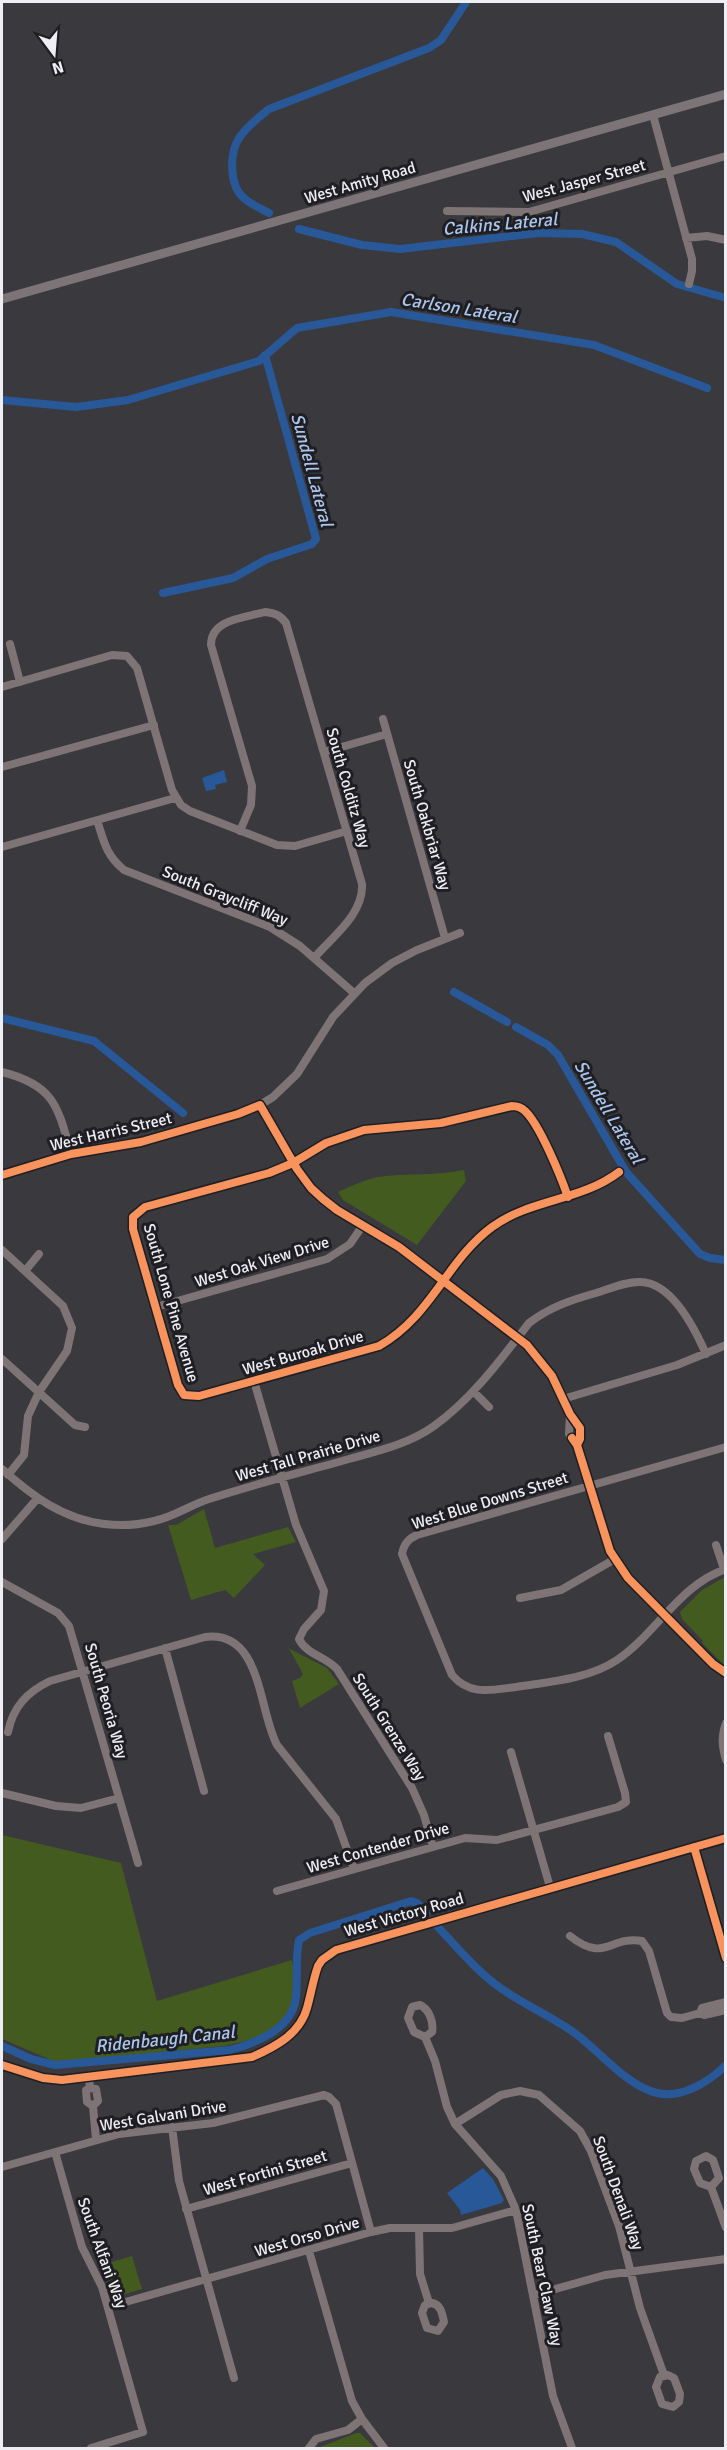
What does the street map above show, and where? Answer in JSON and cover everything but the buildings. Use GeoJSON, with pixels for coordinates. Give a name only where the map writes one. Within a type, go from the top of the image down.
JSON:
{"type":"FeatureCollection","features":[{"type":"Feature","properties":{"kind":"main road","name":"West Amity Road"},"geometry":{"type":"LineString","coordinates":[[2,299],[726,94]]}},
{"type":"Feature","properties":{"kind":"main road","name":"West Victory Road"},"geometry":{"type":"LineString","coordinates":[[2,2065],[43,2078],[62,2080],[252,2057],[280,2044],[298,2026],[307,2011],[318,1966],[322,1960],[336,1950],[726,1838]]}},
{"type":"Feature","properties":{"kind":"street"},"geometry":{"type":"LineString","coordinates":[[653,115],[692,265],[689,284]]}},
{"type":"Feature","properties":{"kind":"street","name":"West Jasper Street"},"geometry":{"type":"LineString","coordinates":[[447,211],[529,212],[726,156]]}},
{"type":"Feature","properties":{"kind":"street"},"geometry":{"type":"LineString","coordinates":[[686,238],[707,236],[726,240]]}},
{"type":"Feature","properties":{"kind":"street","name":"South Colditz Way"},"geometry":{"type":"LineString","coordinates":[[240,831],[251,805],[252,786],[211,645],[213,632],[224,623],[265,612],[277,614],[286,623],[362,884],[363,896],[359,908],[314,958]]}},
{"type":"Feature","properties":{"kind":"street"},"geometry":{"type":"LineString","coordinates":[[10,644],[20,682]]}},
{"type":"Feature","properties":{"kind":"street"},"geometry":{"type":"LineString","coordinates":[[2,687],[112,655],[127,656],[137,668],[175,798],[180,805],[240,831],[287,847],[347,831]]}},
{"type":"Feature","properties":{"kind":"street","name":"South Oakbriar Way"},"geometry":{"type":"LineString","coordinates":[[382,719],[445,938]]}},
{"type":"Feature","properties":{"kind":"street"},"geometry":{"type":"LineString","coordinates":[[2,768],[154,725]]}},
{"type":"Feature","properties":{"kind":"street"},"geometry":{"type":"LineString","coordinates":[[324,752],[387,734]]}},
{"type":"Feature","properties":{"kind":"street"},"geometry":{"type":"LineString","coordinates":[[2,847],[175,798]]}},
{"type":"Feature","properties":{"kind":"street","name":"South Graycliff Way"},"geometry":{"type":"LineString","coordinates":[[97,820],[106,849],[112,860],[124,870],[270,927],[287,936],[354,993]]}},
{"type":"Feature","properties":{"kind":"street","name":"West Harris Street"},"geometry":{"type":"LineString","coordinates":[[2,1175],[71,1154],[141,1142],[238,1114],[260,1105],[273,1097],[297,1074],[333,1017],[354,993],[392,963],[460,933]]}},
{"type":"Feature","properties":{"kind":"street"},"geometry":{"type":"LineString","coordinates":[[2,1072],[25,1078],[46,1093],[60,1114],[71,1154]]}},
{"type":"Feature","properties":{"kind":"street"},"geometry":{"type":"LineString","coordinates":[[260,1105],[292,1163],[311,1188],[323,1199],[399,1247],[518,1336],[552,1376],[570,1414],[569,1434],[577,1445],[603,1536],[615,1559],[628,1578],[714,1664],[726,1673]]}},
{"type":"Feature","properties":{"kind":"street"},"geometry":{"type":"LineString","coordinates":[[292,1163],[326,1143],[364,1130],[441,1123],[507,1106],[519,1107],[528,1115],[555,1163],[568,1197]]}},
{"type":"Feature","properties":{"kind":"street","name":"South Lone Pine Avenue"},"geometry":{"type":"LineString","coordinates":[[184,1395],[178,1385],[133,1229],[133,1217],[145,1208],[269,1173],[292,1163]]}},
{"type":"Feature","properties":{"kind":"street","name":"West Buroak Drive"},"geometry":{"type":"LineString","coordinates":[[184,1395],[200,1396],[379,1346],[392,1339],[414,1321],[476,1242],[495,1225],[517,1214],[601,1185],[619,1172]]}},
{"type":"Feature","properties":{"kind":"street","name":"West Oak View Drive"},"geometry":{"type":"LineString","coordinates":[[156,1307],[327,1259],[350,1244],[363,1225]]}},
{"type":"Feature","properties":{"kind":"street"},"geometry":{"type":"LineString","coordinates":[[2,1250],[63,1306],[72,1328],[67,1351],[39,1392],[28,1416],[24,1455],[5,1472]]}},
{"type":"Feature","properties":{"kind":"street"},"geometry":{"type":"LineString","coordinates":[[25,1271],[39,1254]]}},
{"type":"Feature","properties":{"kind":"street","name":"West Tall Prairie Drive"},"geometry":{"type":"LineString","coordinates":[[5,1472],[37,1499],[87,1521],[123,1525],[173,1516],[206,1499],[404,1443],[433,1427],[474,1392],[529,1323],[560,1304],[632,1282],[652,1284],[668,1295],[688,1318],[706,1354]]}},
{"type":"Feature","properties":{"kind":"street"},"geometry":{"type":"LineString","coordinates":[[563,1399],[677,1365],[726,1345]]}},
{"type":"Feature","properties":{"kind":"street"},"geometry":{"type":"LineString","coordinates":[[2,1359],[75,1425],[84,1427]]}},
{"type":"Feature","properties":{"kind":"street"},"geometry":{"type":"LineString","coordinates":[[254,1381],[282,1478]]}},
{"type":"Feature","properties":{"kind":"street"},"geometry":{"type":"LineString","coordinates":[[474,1392],[489,1407]]}},
{"type":"Feature","properties":{"kind":"street","name":"West Blue Downs Street"},"geometry":{"type":"LineString","coordinates":[[665,1615],[626,1653],[601,1668],[543,1683],[487,1691],[471,1689],[464,1686],[452,1674],[404,1563],[404,1547],[409,1539],[417,1535],[726,1447]]}},
{"type":"Feature","properties":{"kind":"street","name":"South Grenze Way"},"geometry":{"type":"LineString","coordinates":[[282,1478],[296,1525],[324,1591],[321,1610],[304,1629],[299,1639],[306,1649],[328,1660],[337,1669],[412,1788],[424,1815],[433,1847]]}},
{"type":"Feature","properties":{"kind":"street"},"geometry":{"type":"LineString","coordinates":[[2,1539],[37,1499]]}},
{"type":"Feature","properties":{"kind":"street"},"geometry":{"type":"LineString","coordinates":[[665,1615],[697,1584],[725,1569],[716,1545]]}},
{"type":"Feature","properties":{"kind":"street"},"geometry":{"type":"LineString","coordinates":[[520,1598],[561,1590],[615,1559]]}},
{"type":"Feature","properties":{"kind":"street","name":"South Peoria Way"},"geometry":{"type":"LineString","coordinates":[[2,1582],[64,1619],[72,1633],[138,1863]]}},
{"type":"Feature","properties":{"kind":"street"},"geometry":{"type":"LineString","coordinates":[[8,1732],[11,1715],[25,1697],[50,1681],[212,1636],[231,1641],[240,1647],[249,1658],[270,1732],[277,1745],[336,1819],[354,1869]]}},
{"type":"Feature","properties":{"kind":"street"},"geometry":{"type":"LineString","coordinates":[[165,1648],[204,1791]]}},
{"type":"Feature","properties":{"kind":"street"},"geometry":{"type":"LineString","coordinates":[[726,1723],[721,1744],[726,1760]]}},
{"type":"Feature","properties":{"kind":"street","name":"West Contender Drive"},"geometry":{"type":"LineString","coordinates":[[277,1891],[465,1838],[497,1840],[618,1806],[626,1802],[625,1793],[608,1736]]}},
{"type":"Feature","properties":{"kind":"street"},"geometry":{"type":"LineString","coordinates":[[511,1752],[550,1887]]}},
{"type":"Feature","properties":{"kind":"street"},"geometry":{"type":"LineString","coordinates":[[2,1793],[56,1806],[81,1808],[119,1798]]}},
{"type":"Feature","properties":{"kind":"street"},"geometry":{"type":"LineString","coordinates":[[694,1847],[726,1958]]}},
{"type":"Feature","properties":{"kind":"street"},"geometry":{"type":"LineString","coordinates":[[570,1936],[581,1945],[595,1949],[631,1940],[642,1941],[649,1951],[667,2013],[671,2017],[682,2018],[726,2010]]}},
{"type":"Feature","properties":{"kind":"street"},"geometry":{"type":"LineString","coordinates":[[700,2013],[702,2008],[726,2001]]}},
{"type":"Feature","properties":{"kind":"street"},"geometry":{"type":"LineString","coordinates":[[425,2037],[435,2061],[447,2107],[455,2124]]}},
{"type":"Feature","properties":{"kind":"street"},"geometry":{"type":"LineString","coordinates":[[89,2078],[90,2088],[86,2090],[87,2102],[93,2106],[96,2140]]}},
{"type":"Feature","properties":{"kind":"street","name":"South Denali Way"},"geometry":{"type":"LineString","coordinates":[[455,2124],[511,2092],[529,2091],[546,2100],[574,2124],[585,2138],[619,2226],[640,2308],[664,2375]]}},
{"type":"Feature","properties":{"kind":"street","name":"West Galvani Drive"},"geometry":{"type":"LineString","coordinates":[[2,2167],[119,2134],[241,2117],[319,2095],[329,2097],[336,2104],[352,2163]]}},
{"type":"Feature","properties":{"kind":"street","name":"South Bear Claw Way"},"geometry":{"type":"LineString","coordinates":[[455,2124],[501,2176],[516,2210],[553,2396],[572,2448]]}},
{"type":"Feature","properties":{"kind":"street"},"geometry":{"type":"LineString","coordinates":[[172,2127],[179,2181],[234,2378]]}},
{"type":"Feature","properties":{"kind":"street","name":"South Alfani Way"},"geometry":{"type":"LineString","coordinates":[[55,2152],[82,2247],[102,2287],[142,2432],[91,2448]]}},
{"type":"Feature","properties":{"kind":"street"},"geometry":{"type":"LineString","coordinates":[[352,2163],[371,2232]]}},
{"type":"Feature","properties":{"kind":"street","name":"West Fortini Street"},"geometry":{"type":"LineString","coordinates":[[186,2209],[352,2163]]}},
{"type":"Feature","properties":{"kind":"street"},"geometry":{"type":"LineString","coordinates":[[711,2187],[726,2228]]}},
{"type":"Feature","properties":{"kind":"street","name":"West Orso Drive"},"geometry":{"type":"LineString","coordinates":[[108,2307],[371,2232],[390,2228],[452,2228],[516,2210]]}},
{"type":"Feature","properties":{"kind":"street"},"geometry":{"type":"LineString","coordinates":[[418,2228],[420,2274],[429,2303]]}},
{"type":"Feature","properties":{"kind":"street"},"geometry":{"type":"LineString","coordinates":[[309,2250],[352,2401],[362,2420],[384,2448]]}},
{"type":"Feature","properties":{"kind":"street"},"geometry":{"type":"LineString","coordinates":[[534,2295],[592,2278],[631,2270],[726,2259]]}},
{"type":"Feature","properties":{"kind":"street"},"geometry":{"type":"LineString","coordinates":[[309,2448],[316,2439],[348,2430],[362,2420]]}},
{"type":"Feature","properties":{"kind":"green space"},"geometry":{"type":"Polygon","coordinates":[[[464,1170],[466,1181],[417,1245],[343,1200],[338,1192],[378,1177],[464,1170]]]}},
{"type":"Feature","properties":{"kind":"green space"},"geometry":{"type":"Polygon","coordinates":[[[204,1509],[215,1548],[288,1527],[296,1542],[253,1554],[265,1565],[234,1598],[225,1590],[191,1600],[168,1525],[176,1525],[204,1509]]]}},
{"type":"Feature","properties":{"kind":"green space"},"geometry":{"type":"Polygon","coordinates":[[[725,1577],[725,1666],[682,1619],[680,1612],[702,1590],[725,1577]]]}},
{"type":"Feature","properties":{"kind":"green space"},"geometry":{"type":"Polygon","coordinates":[[[287,1645],[290,1649],[327,1668],[339,1684],[300,1708],[292,1681],[303,1674],[287,1645]]]}},
{"type":"Feature","properties":{"kind":"green space"},"geometry":{"type":"Polygon","coordinates":[[[2,1835],[121,1863],[157,2001],[292,1960],[297,1991],[289,2013],[265,2036],[225,2046],[56,2062],[2,2039],[2,1835]]]}},
{"type":"Feature","properties":{"kind":"green space"},"geometry":{"type":"Polygon","coordinates":[[[132,2256],[142,2289],[118,2296],[102,2265],[132,2256]]]}},
{"type":"Feature","properties":{"kind":"green space"},"geometry":{"type":"Polygon","coordinates":[[[360,2433],[375,2448],[318,2448],[360,2433]]]}},
{"type":"Feature","properties":{"kind":"water"},"geometry":{"type":"Polygon","coordinates":[[[224,770],[227,782],[215,785],[216,789],[206,791],[202,778],[224,770]]]}},
{"type":"Feature","properties":{"kind":"water"},"geometry":{"type":"Polygon","coordinates":[[[483,2168],[493,2179],[504,2200],[502,2203],[461,2215],[460,2210],[447,2193],[483,2168]]]}},
{"type":"Feature","properties":{"kind":"waterway","name":"Calkins Lateral"},"geometry":{"type":"LineString","coordinates":[[269,213],[245,199],[233,179],[233,153],[239,138],[253,122],[269,109],[429,48],[441,40],[466,2]]}},
{"type":"Feature","properties":{"kind":"waterway","name":"Calkins Lateral"},"geometry":{"type":"LineString","coordinates":[[299,229],[362,245],[400,249],[539,233],[582,234],[616,242],[677,284],[726,298]]}},
{"type":"Feature","properties":{"kind":"waterway","name":"Carlson Lateral"},"geometry":{"type":"LineString","coordinates":[[2,400],[76,407],[128,400],[259,361],[297,328],[391,312],[594,345],[707,388]]}},
{"type":"Feature","properties":{"kind":"waterway","name":"Sundell Lateral"},"geometry":{"type":"LineString","coordinates":[[163,593],[233,578],[267,559],[312,544],[316,539],[265,355]]}},
{"type":"Feature","properties":{"kind":"waterway","name":"Sundell Lateral"},"geometry":{"type":"LineString","coordinates":[[454,992],[507,1022]]}},
{"type":"Feature","properties":{"kind":"waterway"},"geometry":{"type":"LineString","coordinates":[[2,1018],[94,1041],[183,1113]]}},
{"type":"Feature","properties":{"kind":"waterway","name":"Sundell Lateral"},"geometry":{"type":"LineString","coordinates":[[516,1027],[548,1045],[558,1055],[626,1172],[700,1254],[726,1260]]}},
{"type":"Feature","properties":{"kind":"waterway","name":"Ridenbaugh Canal"},"geometry":{"type":"LineString","coordinates":[[2,2046],[31,2059],[55,2065],[230,2050],[240,2047],[272,2033],[288,2018],[296,1997],[299,1940],[310,1933],[411,1901],[427,1912]]}},
{"type":"Feature","properties":{"kind":"waterway","name":"Ridenbaugh Canal"},"geometry":{"type":"LineString","coordinates":[[437,1926],[493,1983],[576,2034],[625,2076],[646,2089],[657,2093],[676,2094],[703,2083],[726,2065]]}},
{"type":"Feature","properties":{"kind":"cycle path"},"geometry":{"type":"LineString","coordinates":[[2,1175],[71,1154],[141,1142],[238,1114],[260,1105],[297,1169],[311,1188],[323,1199],[337,1210],[399,1247],[527,1345],[552,1376],[570,1414],[580,1428],[580,1439],[577,1445]]}},
{"type":"Feature","properties":{"kind":"cycle path"},"geometry":{"type":"LineString","coordinates":[[568,1197],[565,1188],[543,1139],[531,1118],[519,1107],[512,1106],[441,1123],[364,1130],[326,1143],[293,1163],[269,1173],[145,1207],[133,1217],[133,1229],[178,1385],[184,1395],[199,1396],[379,1346],[412,1320],[463,1255],[492,1227],[523,1211],[539,1205],[556,1200],[572,1195],[588,1189],[619,1172]]}},
{"type":"Feature","properties":{"kind":"cycle path"},"geometry":{"type":"LineString","coordinates":[[572,1438],[577,1445],[610,1551],[628,1578],[713,1664],[726,1673]]}},
{"type":"Feature","properties":{"kind":"cycle path"},"geometry":{"type":"LineString","coordinates":[[2,2065],[43,2078],[62,2080],[252,2057],[278,2044],[299,2025],[307,2008],[318,1966],[322,1960],[336,1950],[726,1838]]}},
{"type":"Feature","properties":{"kind":"cycle path"},"geometry":{"type":"LineString","coordinates":[[694,1847],[726,1958]]}}]}
